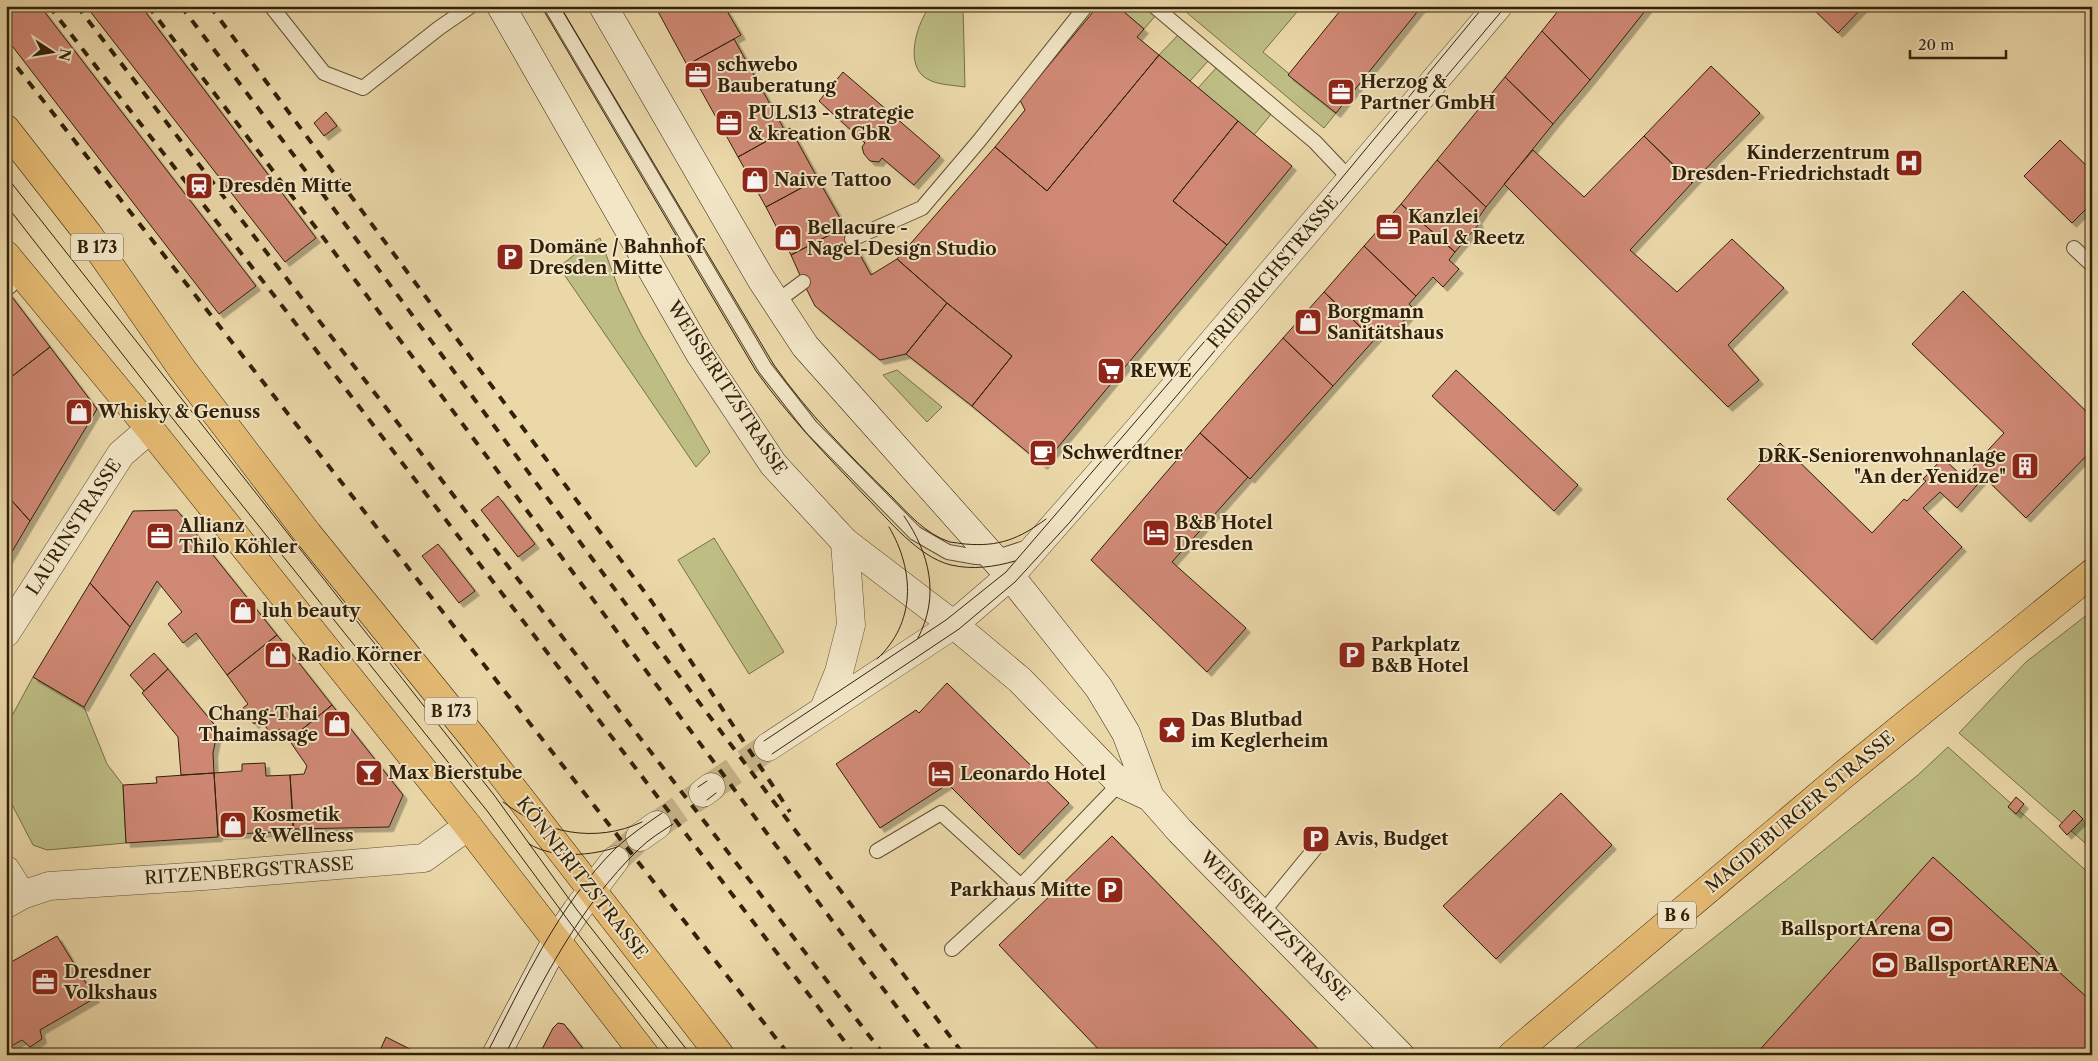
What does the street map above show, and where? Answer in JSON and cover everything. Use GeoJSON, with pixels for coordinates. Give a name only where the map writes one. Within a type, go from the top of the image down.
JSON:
{"type":"FeatureCollection","features":[{"type":"Feature","properties":{"kind":"main road","name":"WEISSERITZSTRASSE"},"geometry":{"type":"LineString","coordinates":[[501,6],[700,354],[772,464],[845,542],[953,625],[1020,680],[1120,783],[1150,797]]}},
{"type":"Feature","properties":{"kind":"main road","name":"WEISSERITZSTRASSE"},"geometry":{"type":"LineString","coordinates":[[603,6],[776,302],[805,346],[1002,567],[1099,688],[1126,733],[1150,797],[1400,1055]]}},
{"type":"Feature","properties":{"kind":"main road","name":"FRIEDRICHSTRASSE"},"geometry":{"type":"LineString","coordinates":[[768,747],[953,625],[1002,567],[1046,536],[1140,429],[1498,6]]}},
{"type":"Feature","properties":{"kind":"main road","name":"KÖNNERITZSTRASSE"},"geometry":{"type":"LineString","coordinates":[[6,129],[88,234],[182,369],[308,534],[475,740],[720,1055]]}},
{"type":"Feature","properties":{"kind":"main road"},"geometry":{"type":"LineString","coordinates":[[11,273],[150,429],[468,826],[645,1055]]}},
{"type":"Feature","properties":{"kind":"main road","name":"LAURINSTRASSE"},"geometry":{"type":"LineString","coordinates":[[6,634],[121,454],[150,429]]}},
{"type":"Feature","properties":{"kind":"main road"},"geometry":{"type":"LineString","coordinates":[[824,709],[839,672],[852,625],[845,542]]}},
{"type":"Feature","properties":{"kind":"main road","name":"MAGDEBURGER STRASSE"},"geometry":{"type":"LineString","coordinates":[[1512,1055],[1842,776],[2092,573]]}},
{"type":"Feature","properties":{"kind":"main road","name":"RITZENBERGSTRASSE"},"geometry":{"type":"LineString","coordinates":[[14,900],[49,886],[204,876],[424,858],[468,826]]}},
{"type":"Feature","properties":{"kind":"main road"},"geometry":{"type":"LineString","coordinates":[[496,1055],[556,941],[591,890],[615,860]]}},
{"type":"Feature","properties":{"kind":"main road"},"geometry":{"type":"LineString","coordinates":[[6,870],[14,900]]}},
{"type":"Feature","properties":{"kind":"lane"},"geometry":{"type":"LineString","coordinates":[[271,6],[324,73],[363,88],[444,24],[471,6]]}},
{"type":"Feature","properties":{"kind":"lane"},"geometry":{"type":"LineString","coordinates":[[551,6],[765,368],[788,399],[811,427],[915,533],[948,552],[976,557],[1002,567]]}},
{"type":"Feature","properties":{"kind":"lane"},"geometry":{"type":"LineString","coordinates":[[852,239],[922,208],[979,141],[1086,6]]}},
{"type":"Feature","properties":{"kind":"lane","name":"FRIEDRICHSTRASSE"},"geometry":{"type":"LineString","coordinates":[[1154,6],[1315,142],[1351,180]]}},
{"type":"Feature","properties":{"kind":"lane"},"geometry":{"type":"LineString","coordinates":[[2074,248],[2092,265]]}},
{"type":"Feature","properties":{"kind":"lane"},"geometry":{"type":"LineString","coordinates":[[776,302],[803,282]]}},
{"type":"Feature","properties":{"kind":"lane"},"geometry":{"type":"LineString","coordinates":[[952,949],[1021,886],[1120,783]]}},
{"type":"Feature","properties":{"kind":"lane"},"geometry":{"type":"LineString","coordinates":[[877,851],[940,813],[1021,886]]}},
{"type":"Feature","properties":{"kind":"lane"},"geometry":{"type":"LineString","coordinates":[[1262,913],[1322,840]]}},
{"type":"Feature","properties":{"kind":"green space"},"geometry":{"type":"Polygon","coordinates":[[[930,6],[963,6],[965,87],[932,81],[923,76],[918,69],[915,61],[915,41],[921,21],[930,6]]]}},
{"type":"Feature","properties":{"kind":"green space"},"geometry":{"type":"Polygon","coordinates":[[[1117,6],[1145,6],[1156,15],[1144,29],[1117,6]]]}},
{"type":"Feature","properties":{"kind":"green space"},"geometry":{"type":"Polygon","coordinates":[[[1179,6],[1302,6],[1263,52],[1336,113],[1324,128],[1179,6]]]}},
{"type":"Feature","properties":{"kind":"green space"},"geometry":{"type":"Polygon","coordinates":[[[1179,34],[1209,60],[1190,81],[1159,55],[1179,34]]]}},
{"type":"Feature","properties":{"kind":"green space"},"geometry":{"type":"Polygon","coordinates":[[[1217,67],[1272,113],[1254,135],[1198,88],[1217,67]]]}},
{"type":"Feature","properties":{"kind":"green space"},"geometry":{"type":"Polygon","coordinates":[[[600,238],[619,290],[641,334],[710,452],[696,467],[559,267],[584,247],[600,238]]]}},
{"type":"Feature","properties":{"kind":"green space"},"geometry":{"type":"Polygon","coordinates":[[[897,370],[942,407],[927,422],[883,375],[897,370]]]}},
{"type":"Feature","properties":{"kind":"green space"},"geometry":{"type":"Polygon","coordinates":[[[714,538],[784,652],[749,674],[678,560],[714,538]]]}},
{"type":"Feature","properties":{"kind":"green space"},"geometry":{"type":"Polygon","coordinates":[[[2092,611],[2092,849],[1959,733],[2026,662],[2092,611]]]}},
{"type":"Feature","properties":{"kind":"green space"},"geometry":{"type":"Polygon","coordinates":[[[33,677],[84,707],[107,764],[123,785],[126,843],[47,850],[33,845],[6,793],[6,727],[33,677]]]}},
{"type":"Feature","properties":{"kind":"green space","name":"BallsportARENA"},"geometry":{"type":"Polygon","coordinates":[[[1948,747],[2092,876],[2092,1055],[1567,1055],[1918,775],[1948,747]]]}},
{"type":"Feature","properties":{"kind":"building"},"geometry":{"type":"Polygon","coordinates":[[[6,6],[40,6],[256,286],[219,314],[6,38],[6,6]]]}},
{"type":"Feature","properties":{"kind":"building"},"geometry":{"type":"Polygon","coordinates":[[[86,6],[141,6],[316,238],[285,262],[86,6]]]}},
{"type":"Feature","properties":{"kind":"building"},"geometry":{"type":"Polygon","coordinates":[[[655,6],[724,6],[741,35],[687,65],[655,6]]]}},
{"type":"Feature","properties":{"kind":"building"},"geometry":{"type":"Polygon","coordinates":[[[1098,6],[1117,6],[1144,29],[1137,37],[1159,55],[1047,191],[995,147],[1025,110],[1020,100],[1098,6]]]}},
{"type":"Feature","properties":{"kind":"building"},"geometry":{"type":"Polygon","coordinates":[[[1344,6],[1422,6],[1336,113],[1288,75],[1344,6]]]}},
{"type":"Feature","properties":{"kind":"building"},"geometry":{"type":"Polygon","coordinates":[[[1562,6],[1649,6],[1590,80],[1542,31],[1562,6]]]}},
{"type":"Feature","properties":{"kind":"building"},"geometry":{"type":"Polygon","coordinates":[[[1810,6],[1864,6],[1838,33],[1810,6]]]}},
{"type":"Feature","properties":{"kind":"building"},"geometry":{"type":"Polygon","coordinates":[[[1542,31],[1590,80],[1553,124],[1505,77],[1542,31]]]}},
{"type":"Feature","properties":{"kind":"building"},"geometry":{"type":"Polygon","coordinates":[[[734,39],[785,131],[738,157],[687,65],[734,39]]]}},
{"type":"Feature","properties":{"kind":"building"},"geometry":{"type":"Polygon","coordinates":[[[1159,55],[1238,121],[1173,201],[1227,245],[1043,465],[972,406],[1012,356],[897,259],[995,147],[1047,191],[1159,55]]]}},
{"type":"Feature","properties":{"kind":"building"},"geometry":{"type":"Polygon","coordinates":[[[1711,66],[1760,113],[1692,183],[1644,136],[1711,66]]]}},
{"type":"Feature","properties":{"kind":"building"},"geometry":{"type":"Polygon","coordinates":[[[843,72],[940,156],[914,185],[882,158],[879,162],[870,161],[864,154],[862,147],[865,143],[819,101],[843,72]]]}},
{"type":"Feature","properties":{"kind":"building"},"geometry":{"type":"Polygon","coordinates":[[[1505,77],[1553,124],[1486,207],[1437,160],[1505,77]]]}},
{"type":"Feature","properties":{"kind":"building"},"geometry":{"type":"Polygon","coordinates":[[[326,112],[337,126],[324,136],[314,123],[326,112]]]}},
{"type":"Feature","properties":{"kind":"building"},"geometry":{"type":"Polygon","coordinates":[[[1238,121],[1292,166],[1227,245],[1173,201],[1238,121]]]}},
{"type":"Feature","properties":{"kind":"building"},"geometry":{"type":"Polygon","coordinates":[[[790,128],[818,179],[766,207],[738,157],[790,128]]]}},
{"type":"Feature","properties":{"kind":"building"},"geometry":{"type":"Polygon","coordinates":[[[1644,136],[1692,183],[1630,250],[1677,292],[1732,239],[1784,288],[1728,345],[1759,380],[1728,407],[1504,184],[1533,150],[1584,197],[1644,136]]]}},
{"type":"Feature","properties":{"kind":"building"},"geometry":{"type":"Polygon","coordinates":[[[2060,140],[2092,171],[2092,203],[2072,223],[2024,176],[2060,140]]]}},
{"type":"Feature","properties":{"kind":"building"},"geometry":{"type":"Polygon","coordinates":[[[1437,160],[1486,207],[1477,220],[1479,224],[1455,252],[1401,204],[1437,160]]]}},
{"type":"Feature","properties":{"kind":"building"},"geometry":{"type":"Polygon","coordinates":[[[818,179],[845,227],[791,255],[766,207],[818,179]]]}},
{"type":"Feature","properties":{"kind":"building"},"geometry":{"type":"Polygon","coordinates":[[[1401,204],[1455,252],[1449,260],[1459,269],[1443,287],[1433,277],[1416,296],[1364,246],[1401,204]]]}},
{"type":"Feature","properties":{"kind":"building"},"geometry":{"type":"Polygon","coordinates":[[[845,227],[871,275],[897,259],[947,303],[906,354],[880,360],[815,306],[803,282],[791,255],[845,227]]]}},
{"type":"Feature","properties":{"kind":"building"},"geometry":{"type":"Polygon","coordinates":[[[1364,246],[1416,296],[1409,304],[1414,309],[1395,331],[1389,325],[1374,340],[1324,292],[1364,246]]]}},
{"type":"Feature","properties":{"kind":"building"},"geometry":{"type":"Polygon","coordinates":[[[6,289],[50,347],[6,381],[6,289]]]}},
{"type":"Feature","properties":{"kind":"building","name":"DRK-Seniorenwohnanlage \"An der Yenidze\""},"geometry":{"type":"Polygon","coordinates":[[[1963,291],[2092,417],[2092,450],[2026,518],[1984,477],[1957,508],[1940,492],[1923,508],[1962,547],[1872,640],[1727,499],[1780,443],[1872,533],[1904,499],[1907,501],[1926,481],[1923,479],[1943,458],[1963,477],[2004,433],[1912,344],[1963,291]]]}},
{"type":"Feature","properties":{"kind":"building"},"geometry":{"type":"Polygon","coordinates":[[[1324,292],[1374,340],[1333,386],[1283,338],[1324,292]]]}},
{"type":"Feature","properties":{"kind":"building"},"geometry":{"type":"Polygon","coordinates":[[[947,303],[1012,356],[972,406],[906,354],[947,303]]]}},
{"type":"Feature","properties":{"kind":"building"},"geometry":{"type":"Polygon","coordinates":[[[1283,338],[1333,386],[1250,479],[1200,433],[1283,338]]]}},
{"type":"Feature","properties":{"kind":"building"},"geometry":{"type":"Polygon","coordinates":[[[50,347],[97,409],[30,521],[6,494],[6,415],[9,411],[6,408],[6,381],[50,347]]]}},
{"type":"Feature","properties":{"kind":"building"},"geometry":{"type":"Polygon","coordinates":[[[1456,370],[1578,485],[1554,511],[1432,396],[1456,370]]]}},
{"type":"Feature","properties":{"kind":"building","name":"B&B Hotel Dresden"},"geometry":{"type":"Polygon","coordinates":[[[1200,433],[1248,477],[1172,562],[1246,628],[1207,672],[1091,560],[1200,433]]]}},
{"type":"Feature","properties":{"kind":"building"},"geometry":{"type":"Polygon","coordinates":[[[6,494],[30,521],[6,562],[6,494]]]}},
{"type":"Feature","properties":{"kind":"building"},"geometry":{"type":"Polygon","coordinates":[[[498,496],[535,544],[518,557],[481,510],[498,496]]]}},
{"type":"Feature","properties":{"kind":"building"},"geometry":{"type":"Polygon","coordinates":[[[177,510],[277,635],[227,675],[196,633],[183,643],[168,624],[182,612],[157,581],[130,627],[90,583],[133,511],[177,510]]]}},
{"type":"Feature","properties":{"kind":"building"},"geometry":{"type":"Polygon","coordinates":[[[438,544],[475,591],[459,603],[422,556],[438,544]]]}},
{"type":"Feature","properties":{"kind":"building"},"geometry":{"type":"Polygon","coordinates":[[[90,583],[130,627],[84,707],[33,677],[90,583]]]}},
{"type":"Feature","properties":{"kind":"building"},"geometry":{"type":"Polygon","coordinates":[[[277,635],[332,705],[289,740],[280,729],[271,735],[261,719],[254,724],[243,708],[248,704],[227,675],[277,635]]]}},
{"type":"Feature","properties":{"kind":"building"},"geometry":{"type":"Polygon","coordinates":[[[154,653],[168,669],[144,691],[130,675],[154,653]]]}},
{"type":"Feature","properties":{"kind":"building"},"geometry":{"type":"Polygon","coordinates":[[[168,669],[218,729],[213,753],[214,773],[181,775],[178,737],[142,693],[168,669]]]}},
{"type":"Feature","properties":{"kind":"building","name":"Leonardo Hotel"},"geometry":{"type":"Polygon","coordinates":[[[947,683],[1069,803],[1019,855],[948,784],[880,828],[836,764],[916,710],[919,713],[947,683]]]}},
{"type":"Feature","properties":{"kind":"building"},"geometry":{"type":"Polygon","coordinates":[[[332,705],[403,795],[389,827],[293,829],[290,775],[304,774],[307,766],[289,740],[332,705]]]}},
{"type":"Feature","properties":{"kind":"building"},"geometry":{"type":"Polygon","coordinates":[[[265,763],[266,776],[290,775],[294,831],[218,835],[214,773],[242,771],[242,764],[265,763]]]}},
{"type":"Feature","properties":{"kind":"building"},"geometry":{"type":"Polygon","coordinates":[[[214,773],[218,837],[126,843],[123,785],[157,783],[156,777],[214,773]]]}},
{"type":"Feature","properties":{"kind":"building"},"geometry":{"type":"Polygon","coordinates":[[[1561,793],[1612,845],[1496,959],[1443,906],[1561,793]]]}},
{"type":"Feature","properties":{"kind":"building"},"geometry":{"type":"Polygon","coordinates":[[[2016,797],[2024,804],[2016,814],[2008,807],[2016,797]]]}},
{"type":"Feature","properties":{"kind":"building"},"geometry":{"type":"Polygon","coordinates":[[[2074,810],[2083,819],[2067,835],[2059,826],[2074,810]]]}},
{"type":"Feature","properties":{"kind":"building","name":"Parkhaus Mitte"},"geometry":{"type":"Polygon","coordinates":[[[1112,836],[1324,1055],[1104,1055],[999,945],[1112,836]]]}},
{"type":"Feature","properties":{"kind":"building","name":"BallsportArena"},"geometry":{"type":"Polygon","coordinates":[[[1933,857],[2092,1002],[2092,1055],[1755,1055],[1933,857]]]}},
{"type":"Feature","properties":{"kind":"building","name":"Dresdner Volkshaus"},"geometry":{"type":"Polygon","coordinates":[[[57,936],[95,998],[40,1030],[42,1039],[30,1047],[22,1040],[6,1049],[6,965],[57,936]]]}},
{"type":"Feature","properties":{"kind":"building"},"geometry":{"type":"Polygon","coordinates":[[[558,1023],[564,1024],[588,1055],[539,1055],[553,1028],[558,1023]]]}},
{"type":"Feature","properties":{"kind":"building"},"geometry":{"type":"Polygon","coordinates":[[[386,1037],[422,1055],[378,1055],[386,1037]]]}},
{"type":"Feature","properties":{"kind":"tunnel"},"geometry":{"type":"LineString","coordinates":[[711,787],[768,747]]}},
{"type":"Feature","properties":{"kind":"tunnel"},"geometry":{"type":"LineString","coordinates":[[657,825],[703,793]]}},
{"type":"Feature","properties":{"kind":"tunnel"},"geometry":{"type":"LineString","coordinates":[[615,860],[640,837]]}},
{"type":"Feature","properties":{"kind":"tram line"},"geometry":{"type":"LineString","coordinates":[[541,6],[756,371],[795,420],[894,527],[927,554],[951,565],[975,568],[1015,561]]}},
{"type":"Feature","properties":{"kind":"tram line"},"geometry":{"type":"LineString","coordinates":[[560,6],[774,365],[801,400],[844,449],[917,522],[933,534],[950,542],[977,545],[998,543],[1027,532],[1046,519]]}},
{"type":"Feature","properties":{"kind":"tram line"},"geometry":{"type":"LineString","coordinates":[[764,741],[946,620],[1006,572],[1260,277],[1484,6]]}},
{"type":"Feature","properties":{"kind":"tram line"},"geometry":{"type":"LineString","coordinates":[[772,754],[959,629],[1015,582],[1070,522],[1506,6]]}},
{"type":"Feature","properties":{"kind":"tram line"},"geometry":{"type":"LineString","coordinates":[[6,176],[494,795],[577,910],[691,1055]]}},
{"type":"Feature","properties":{"kind":"tram line"},"geometry":{"type":"LineString","coordinates":[[6,205],[173,419],[488,812],[582,939],[673,1055]]}},
{"type":"Feature","properties":{"kind":"tram line"},"geometry":{"type":"LineString","coordinates":[[904,516],[920,545],[926,560],[929,576],[929,607],[918,638]]}},
{"type":"Feature","properties":{"kind":"tram line"},"geometry":{"type":"LineString","coordinates":[[877,659],[890,645],[899,629],[905,613],[907,596],[904,561],[889,527]]}},
{"type":"Feature","properties":{"kind":"tram line"},"geometry":{"type":"LineString","coordinates":[[698,787],[707,781]]}},
{"type":"Feature","properties":{"kind":"tram line"},"geometry":{"type":"LineString","coordinates":[[707,800],[716,793]]}},
{"type":"Feature","properties":{"kind":"tram line"},"geometry":{"type":"LineString","coordinates":[[503,802],[535,821],[552,828],[570,832],[606,833],[642,822]]}},
{"type":"Feature","properties":{"kind":"tram line"},"geometry":{"type":"LineString","coordinates":[[486,1055],[543,946],[576,894],[616,848],[662,813]]}},
{"type":"Feature","properties":{"kind":"tram line"},"geometry":{"type":"LineString","coordinates":[[505,1055],[563,946],[598,895],[639,849],[673,824]]}},
{"type":"Feature","properties":{"kind":"tram line"},"geometry":{"type":"LineString","coordinates":[[529,844],[539,849],[561,854],[584,854],[617,847]]}},
{"type":"Feature","properties":{"kind":"railway"},"geometry":{"type":"LineString","coordinates":[[49,6],[283,307],[855,1055]]}},
{"type":"Feature","properties":{"kind":"railway"},"geometry":{"type":"LineString","coordinates":[[77,6],[884,1055]]}},
{"type":"Feature","properties":{"kind":"railway"},"geometry":{"type":"LineString","coordinates":[[148,6],[933,1055]]}},
{"type":"Feature","properties":{"kind":"railway"},"geometry":{"type":"LineString","coordinates":[[181,6],[311,178],[656,645],[964,1055]]}},
{"type":"Feature","properties":{"kind":"railway"},"geometry":{"type":"LineString","coordinates":[[210,6],[652,602],[790,812]]}},
{"type":"Feature","properties":{"kind":"railway"},"geometry":{"type":"LineString","coordinates":[[6,53],[789,1055]]}},
{"type":"Feature","properties":{"kind":"place","name":"schwebo Bauberatung"},"geometry":{"type":"Point","coordinates":[698,75]}},
{"type":"Feature","properties":{"kind":"place","name":"Herzog & Partner GmbH"},"geometry":{"type":"Point","coordinates":[1341,92]}},
{"type":"Feature","properties":{"kind":"place","name":"PULS13 - strategie & kreation GbR"},"geometry":{"type":"Point","coordinates":[729,123]}},
{"type":"Feature","properties":{"kind":"place","name":"Kinderzentrum Dresden-Friedrichstadt"},"geometry":{"type":"Point","coordinates":[1909,163]}},
{"type":"Feature","properties":{"kind":"place","name":"Naive Tattoo"},"geometry":{"type":"Point","coordinates":[755,180]}},
{"type":"Feature","properties":{"kind":"place","name":"Dresden Mitte"},"geometry":{"type":"Point","coordinates":[199,186]}},
{"type":"Feature","properties":{"kind":"place","name":"Kanzlei Paul & Reetz"},"geometry":{"type":"Point","coordinates":[1389,227]}},
{"type":"Feature","properties":{"kind":"place","name":"Bellacure - Nagel-Design Studio"},"geometry":{"type":"Point","coordinates":[788,238]}},
{"type":"Feature","properties":{"kind":"place","name":"Domäne / Bahnhof Dresden Mitte"},"geometry":{"type":"Point","coordinates":[510,257]}},
{"type":"Feature","properties":{"kind":"place","name":"Borgmann Sanitätshaus"},"geometry":{"type":"Point","coordinates":[1308,322]}},
{"type":"Feature","properties":{"kind":"place","name":"REWE"},"geometry":{"type":"Point","coordinates":[1111,371]}},
{"type":"Feature","properties":{"kind":"place","name":"Whisky & Genuss"},"geometry":{"type":"Point","coordinates":[79,412]}},
{"type":"Feature","properties":{"kind":"place","name":"Schwerdtner"},"geometry":{"type":"Point","coordinates":[1043,453]}},
{"type":"Feature","properties":{"kind":"place","name":"DRK-Seniorenwohnanlage \"An der Yenidze\""},"geometry":{"type":"Point","coordinates":[2025,466]}},
{"type":"Feature","properties":{"kind":"place","name":"B&B Hotel Dresden"},"geometry":{"type":"Point","coordinates":[1156,533]}},
{"type":"Feature","properties":{"kind":"place","name":"Allianz Thilo Köhler"},"geometry":{"type":"Point","coordinates":[160,536]}},
{"type":"Feature","properties":{"kind":"place","name":"luh beauty"},"geometry":{"type":"Point","coordinates":[243,611]}},
{"type":"Feature","properties":{"kind":"place","name":"Radio Körner"},"geometry":{"type":"Point","coordinates":[278,655]}},
{"type":"Feature","properties":{"kind":"place","name":"Parkplatz B&B Hotel"},"geometry":{"type":"Point","coordinates":[1352,655]}},
{"type":"Feature","properties":{"kind":"place","name":"Chang-Thai Thaimassage"},"geometry":{"type":"Point","coordinates":[337,724]}},
{"type":"Feature","properties":{"kind":"place","name":"Das Blutbad im Keglerheim"},"geometry":{"type":"Point","coordinates":[1172,730]}},
{"type":"Feature","properties":{"kind":"place","name":"Max Bierstube"},"geometry":{"type":"Point","coordinates":[369,773]}},
{"type":"Feature","properties":{"kind":"place","name":"Leonardo Hotel"},"geometry":{"type":"Point","coordinates":[941,774]}},
{"type":"Feature","properties":{"kind":"place","name":"Kosmetik & Wellness"},"geometry":{"type":"Point","coordinates":[233,825]}},
{"type":"Feature","properties":{"kind":"place","name":"Avis, Budget"},"geometry":{"type":"Point","coordinates":[1316,839]}},
{"type":"Feature","properties":{"kind":"place","name":"Parkhaus Mitte"},"geometry":{"type":"Point","coordinates":[1110,890]}},
{"type":"Feature","properties":{"kind":"place","name":"BallsportArena"},"geometry":{"type":"Point","coordinates":[1940,929]}},
{"type":"Feature","properties":{"kind":"place","name":"BallsportARENA"},"geometry":{"type":"Point","coordinates":[1885,965]}},
{"type":"Feature","properties":{"kind":"place","name":"Dresdner Volkshaus"},"geometry":{"type":"Point","coordinates":[45,982]}}]}
